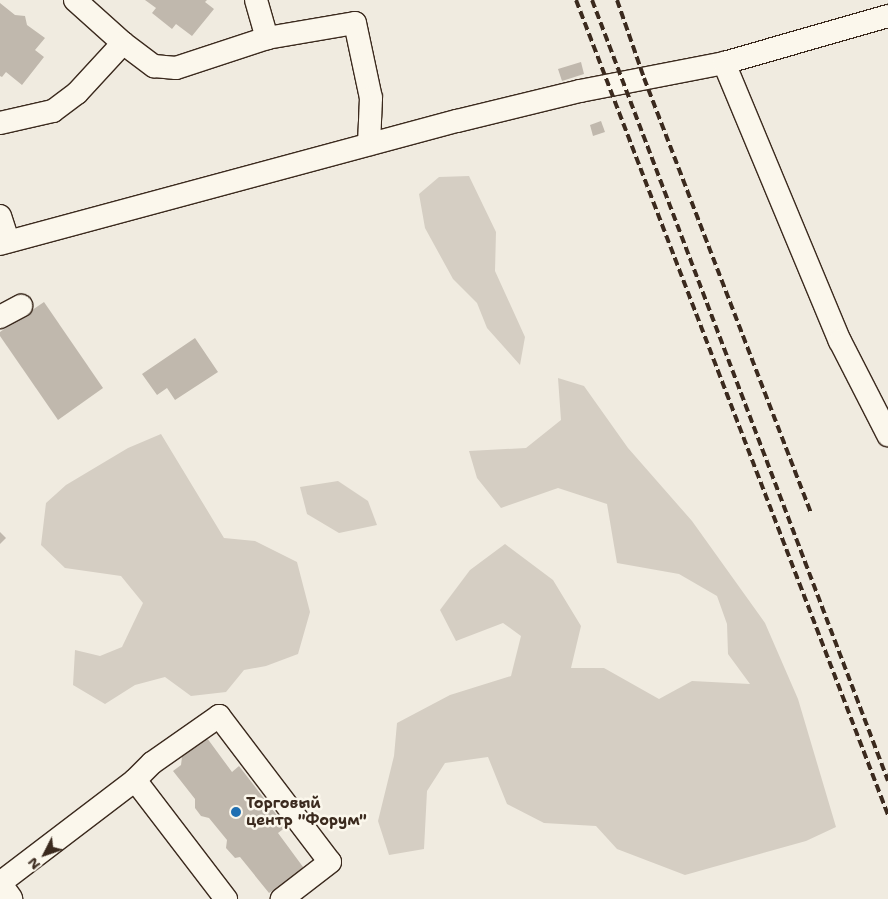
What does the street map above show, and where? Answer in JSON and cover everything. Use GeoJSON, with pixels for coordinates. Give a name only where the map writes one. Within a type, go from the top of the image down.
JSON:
{"type":"FeatureCollection","features":[{"type":"Feature","properties":{"kind":"main road"},"geometry":{"type":"LineString","coordinates":[[0,888],[8,899]]}},
{"type":"Feature","properties":{"kind":"street"},"geometry":{"type":"LineString","coordinates":[[75,0],[123,43],[154,66],[176,68],[267,38],[355,23],[371,98],[369,144]]}},
{"type":"Feature","properties":{"kind":"street"},"geometry":{"type":"LineString","coordinates":[[256,0],[267,38]]}},
{"type":"Feature","properties":{"kind":"street"},"geometry":{"type":"LineString","coordinates":[[0,216],[4,243],[369,144],[580,91],[724,63],[888,16]]}},
{"type":"Feature","properties":{"kind":"street"},"geometry":{"type":"LineString","coordinates":[[0,122],[53,111],[77,93],[123,43]]}},
{"type":"Feature","properties":{"kind":"street"},"geometry":{"type":"LineString","coordinates":[[724,63],[840,341],[888,434]]}},
{"type":"Feature","properties":{"kind":"street"},"geometry":{"type":"LineString","coordinates":[[0,317],[21,306]]}},
{"type":"Feature","properties":{"kind":"street"},"geometry":{"type":"LineString","coordinates":[[0,883],[134,780],[152,763],[219,716],[330,862],[282,899]]}},
{"type":"Feature","properties":{"kind":"street"},"geometry":{"type":"LineString","coordinates":[[134,780],[226,899]]}},
{"type":"Feature","properties":{"kind":"shaded area"},"geometry":{"type":"Polygon","coordinates":[[[469,176],[496,232],[495,271],[525,337],[520,365],[487,328],[477,303],[453,279],[425,228],[419,194],[439,177],[469,176]]]}},
{"type":"Feature","properties":{"kind":"shaded area"},"geometry":{"type":"Polygon","coordinates":[[[558,378],[584,386],[628,448],[692,521],[765,623],[798,699],[836,827],[806,841],[685,875],[617,849],[596,826],[544,823],[507,804],[488,757],[445,763],[427,791],[424,849],[389,855],[378,821],[394,756],[397,723],[450,695],[511,676],[521,636],[503,623],[456,641],[440,610],[470,570],[505,544],[553,580],[581,626],[571,668],[604,668],[659,699],[692,681],[750,684],[728,654],[727,624],[717,596],[679,574],[617,563],[607,504],[558,488],[501,508],[477,478],[469,451],[526,448],[561,420],[558,378]]]}},
{"type":"Feature","properties":{"kind":"shaded area"},"geometry":{"type":"Polygon","coordinates":[[[161,434],[224,538],[255,541],[297,562],[310,612],[298,654],[266,666],[244,670],[226,692],[191,696],[165,677],[135,685],[105,704],[73,685],[75,650],[100,656],[122,647],[143,603],[121,576],[65,568],[41,545],[46,503],[66,485],[128,448],[161,434]]]}},
{"type":"Feature","properties":{"kind":"shaded area"},"geometry":{"type":"Polygon","coordinates":[[[338,481],[368,501],[377,525],[339,533],[307,514],[300,487],[338,481]]]}},
{"type":"Feature","properties":{"kind":"building"},"geometry":{"type":"Polygon","coordinates":[[[145,0],[207,0],[205,2],[214,9],[192,36],[176,24],[172,29],[152,13],[156,8],[145,0]]]}},
{"type":"Feature","properties":{"kind":"building"},"geometry":{"type":"Polygon","coordinates":[[[0,3],[15,15],[25,16],[27,25],[45,38],[35,50],[44,57],[22,85],[6,72],[2,77],[0,76],[0,3]]]}},
{"type":"Feature","properties":{"kind":"building"},"geometry":{"type":"Polygon","coordinates":[[[581,62],[584,74],[562,81],[558,69],[581,62]]]}},
{"type":"Feature","properties":{"kind":"building"},"geometry":{"type":"Polygon","coordinates":[[[601,121],[605,132],[593,136],[590,125],[601,121]]]}},
{"type":"Feature","properties":{"kind":"building"},"geometry":{"type":"Polygon","coordinates":[[[44,302],[103,388],[58,420],[0,336],[0,332],[44,302]]]}},
{"type":"Feature","properties":{"kind":"building"},"geometry":{"type":"Polygon","coordinates":[[[195,338],[218,372],[175,400],[167,388],[157,395],[142,374],[195,338]]]}},
{"type":"Feature","properties":{"kind":"building"},"geometry":{"type":"Polygon","coordinates":[[[0,532],[6,538],[0,544],[0,532]]]}},
{"type":"Feature","properties":{"kind":"building","name":"Торговый центр \"Форум\""},"geometry":{"type":"Polygon","coordinates":[[[207,738],[232,772],[239,766],[286,827],[278,833],[306,871],[283,890],[275,889],[269,893],[240,857],[235,858],[226,848],[227,840],[209,818],[201,816],[195,808],[195,799],[173,771],[181,765],[182,757],[207,738]]]}},
{"type":"Feature","properties":{"kind":"railway"},"geometry":{"type":"LineString","coordinates":[[576,0],[888,815]]}},
{"type":"Feature","properties":{"kind":"railway"},"geometry":{"type":"LineString","coordinates":[[592,0],[888,781]]}},
{"type":"Feature","properties":{"kind":"railway"},"geometry":{"type":"LineString","coordinates":[[617,0],[644,78],[811,512]]}},
{"type":"Feature","properties":{"kind":"place","name":"Торговый центр \"Форум\""},"geometry":{"type":"Point","coordinates":[236,812]}}]}
